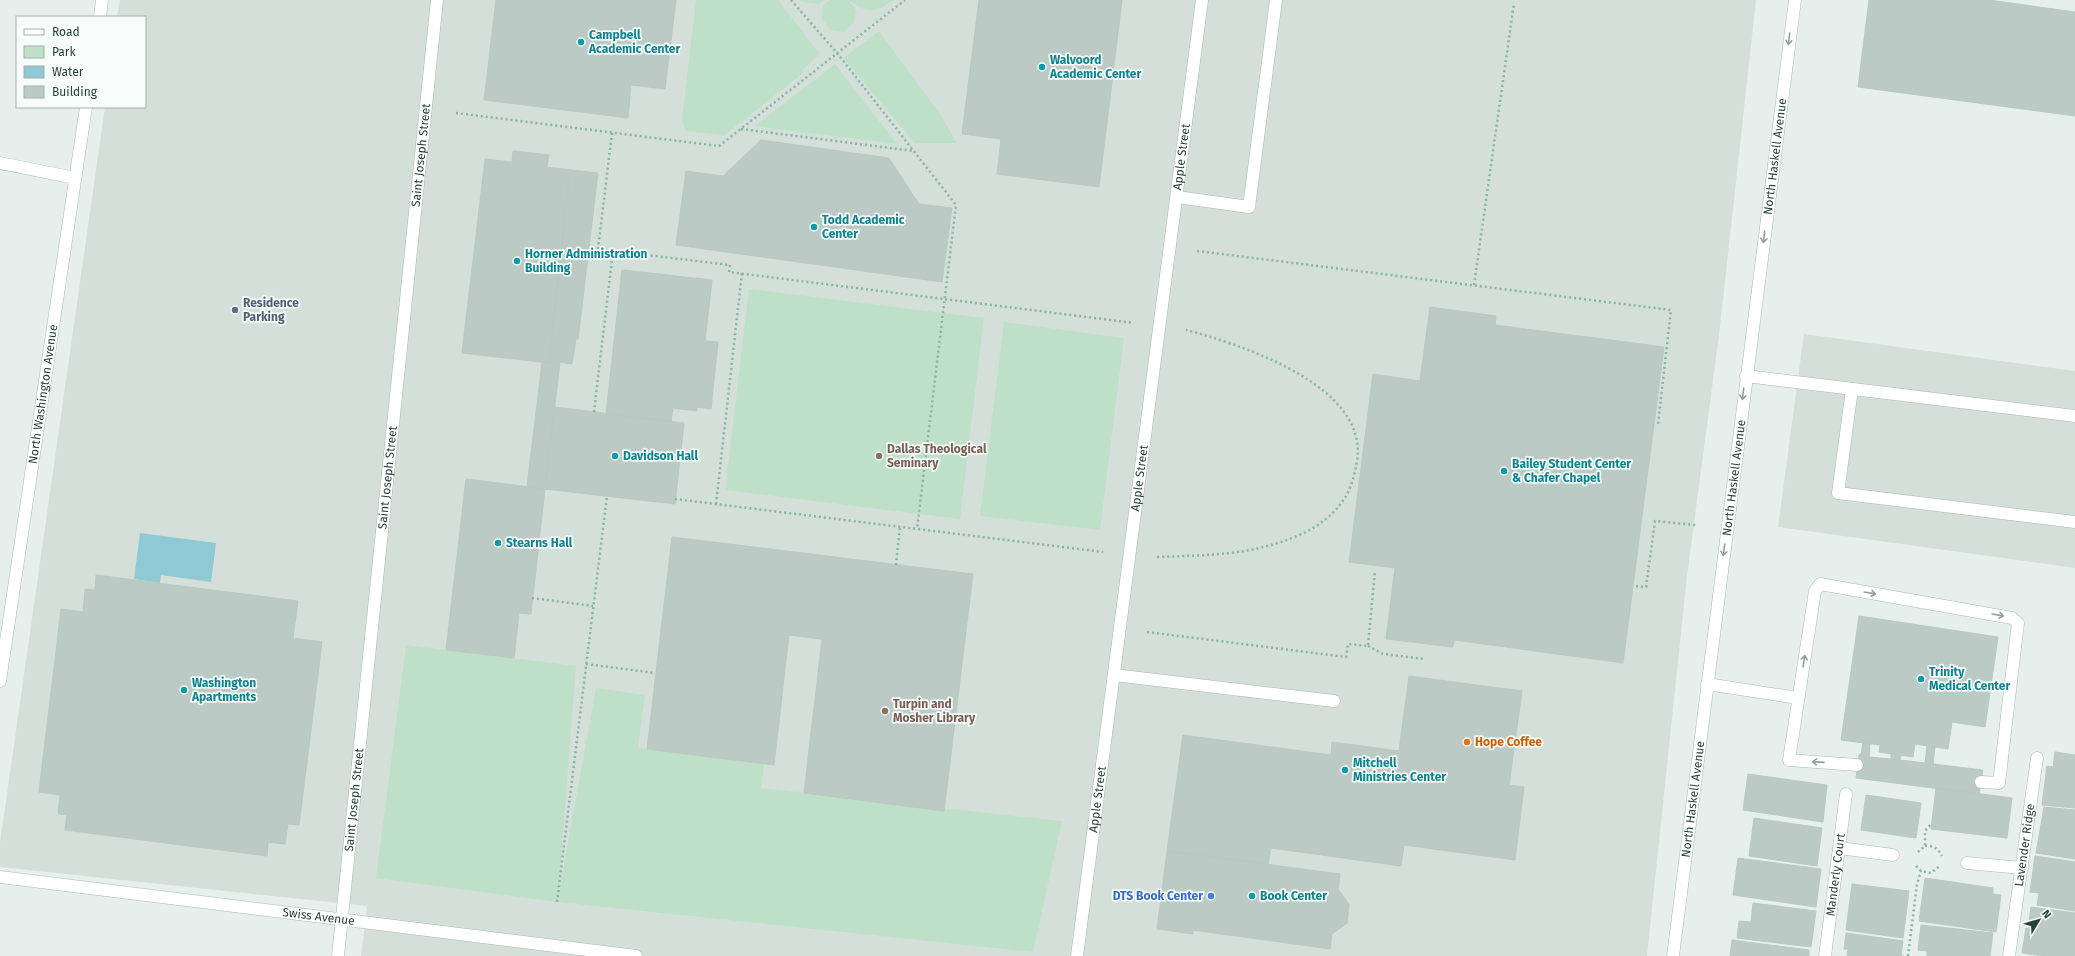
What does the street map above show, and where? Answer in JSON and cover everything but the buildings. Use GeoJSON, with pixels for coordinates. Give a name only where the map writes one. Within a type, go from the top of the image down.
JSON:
{"type":"FeatureCollection","features":[{"type":"Feature","properties":{"kind":"street"},"geometry":{"type":"LineString","coordinates":[[100,16],[102,0]]}},
{"type":"Feature","properties":{"kind":"street","name":"Saint Joseph Street"},"geometry":{"type":"LineString","coordinates":[[338,956],[437,0]]}},
{"type":"Feature","properties":{"kind":"street","name":"Apple Street"},"geometry":{"type":"LineString","coordinates":[[1077,956],[1202,0]]}},
{"type":"Feature","properties":{"kind":"street"},"geometry":{"type":"LineString","coordinates":[[1177,197],[1249,207],[1276,0]]}},
{"type":"Feature","properties":{"kind":"street","name":"North Haskell Avenue"},"geometry":{"type":"LineString","coordinates":[[1673,956],[1794,0]]}},
{"type":"Feature","properties":{"kind":"street","name":"North Washington Avenue"},"geometry":{"type":"LineString","coordinates":[[0,681],[86,108]]}},
{"type":"Feature","properties":{"kind":"street"},"geometry":{"type":"LineString","coordinates":[[0,163],[75,178]]}},
{"type":"Feature","properties":{"kind":"street"},"geometry":{"type":"LineString","coordinates":[[1746,376],[2075,416]]}},
{"type":"Feature","properties":{"kind":"street"},"geometry":{"type":"LineString","coordinates":[[1852,389],[1838,493],[2075,522]]}},
{"type":"Feature","properties":{"kind":"street"},"geometry":{"type":"LineString","coordinates":[[1857,766],[1789,760],[1815,591],[1820,584],[2012,618],[2018,623],[1999,783],[1981,782]]}},
{"type":"Feature","properties":{"kind":"street"},"geometry":{"type":"LineString","coordinates":[[1114,675],[1334,701]]}},
{"type":"Feature","properties":{"kind":"street"},"geometry":{"type":"LineString","coordinates":[[1707,684],[1798,698]]}},
{"type":"Feature","properties":{"kind":"street","name":"Lavender Ridge"},"geometry":{"type":"LineString","coordinates":[[2009,956],[2037,758]]}},
{"type":"Feature","properties":{"kind":"street","name":"Manderly Court"},"geometry":{"type":"LineString","coordinates":[[1825,956],[1846,794]]}},
{"type":"Feature","properties":{"kind":"street"},"geometry":{"type":"LineString","coordinates":[[1839,848],[1892,855]]}},
{"type":"Feature","properties":{"kind":"street"},"geometry":{"type":"LineString","coordinates":[[1967,863],[2022,868]]}},
{"type":"Feature","properties":{"kind":"street","name":"Swiss Avenue"},"geometry":{"type":"LineString","coordinates":[[0,877],[342,921],[636,956]]}},
{"type":"Feature","properties":{"kind":"path"},"geometry":{"type":"LineString","coordinates":[[791,0],[837,54],[956,205],[917,529]]}},
{"type":"Feature","properties":{"kind":"path"},"geometry":{"type":"LineString","coordinates":[[456,113],[719,146],[905,0]]}},
{"type":"Feature","properties":{"kind":"path"},"geometry":{"type":"LineString","coordinates":[[1474,285],[1514,3]]}},
{"type":"Feature","properties":{"kind":"path"},"geometry":{"type":"LineString","coordinates":[[740,129],[914,151]]}},
{"type":"Feature","properties":{"kind":"path"},"geometry":{"type":"LineString","coordinates":[[612,133],[598,249],[730,265],[729,272],[945,298],[1159,327]]}},
{"type":"Feature","properties":{"kind":"path"},"geometry":{"type":"LineString","coordinates":[[594,412],[613,251]]}},
{"type":"Feature","properties":{"kind":"path"},"geometry":{"type":"LineString","coordinates":[[1197,251],[1671,310],[1658,424]]}},
{"type":"Feature","properties":{"kind":"path"},"geometry":{"type":"LineString","coordinates":[[716,504],[742,273]]}},
{"type":"Feature","properties":{"kind":"path"},"geometry":{"type":"LineString","coordinates":[[1157,557],[1224,555],[1266,547],[1298,536],[1323,522],[1341,504],[1352,485],[1357,463],[1357,441],[1348,419],[1331,398],[1306,379],[1277,362],[1244,347],[1186,330]]}},
{"type":"Feature","properties":{"kind":"path"},"geometry":{"type":"LineString","coordinates":[[557,902],[607,496]]}},
{"type":"Feature","properties":{"kind":"path"},"geometry":{"type":"LineString","coordinates":[[675,499],[1129,556]]}},
{"type":"Feature","properties":{"kind":"path"},"geometry":{"type":"LineString","coordinates":[[1636,586],[1646,587],[1655,521],[1696,525]]}},
{"type":"Feature","properties":{"kind":"path"},"geometry":{"type":"LineString","coordinates":[[896,565],[900,527]]}},
{"type":"Feature","properties":{"kind":"path"},"geometry":{"type":"LineString","coordinates":[[1368,646],[1375,570]]}},
{"type":"Feature","properties":{"kind":"path"},"geometry":{"type":"LineString","coordinates":[[532,598],[594,606]]}},
{"type":"Feature","properties":{"kind":"path"},"geometry":{"type":"LineString","coordinates":[[1147,632],[1346,657],[1348,644],[1368,646],[1383,654],[1425,659]]}},
{"type":"Feature","properties":{"kind":"path"},"geometry":{"type":"LineString","coordinates":[[586,664],[655,673]]}},
{"type":"Feature","properties":{"kind":"path"},"geometry":{"type":"LineString","coordinates":[[1915,863],[1921,871],[1930,873],[1940,866],[1943,860],[1936,848],[1925,846]]}},
{"type":"Feature","properties":{"kind":"path"},"geometry":{"type":"LineString","coordinates":[[1908,956],[1917,884],[1921,871]]}},
{"type":"Feature","properties":{"kind":"shaded area","name":"Dallas Theological Seminary"},"geometry":{"type":"Polygon","coordinates":[[[120,0],[1756,0],[1719,335],[1687,576],[1647,956],[361,956],[367,906],[0,867],[0,843],[105,108],[146,108],[146,16],[117,16],[120,0]]]}},
{"type":"Feature","properties":{"kind":"shaded area"},"geometry":{"type":"Polygon","coordinates":[[[1804,334],[2075,371],[2075,568],[1778,527],[1804,334]]]}},
{"type":"Feature","properties":{"kind":"green space"},"geometry":{"type":"Polygon","coordinates":[[[696,0],[778,0],[820,54],[802,70],[803,73],[725,135],[685,131],[682,119],[696,0]]]}},
{"type":"Feature","properties":{"kind":"green space"},"geometry":{"type":"Polygon","coordinates":[[[799,0],[824,0],[819,4],[801,2],[799,0]]]}},
{"type":"Feature","properties":{"kind":"green space"},"geometry":{"type":"Polygon","coordinates":[[[830,0],[848,0],[856,10],[854,23],[843,32],[830,30],[822,19],[823,5],[830,0]]]}},
{"type":"Feature","properties":{"kind":"green space"},"geometry":{"type":"Polygon","coordinates":[[[849,0],[893,0],[876,10],[866,10],[849,0]]]}},
{"type":"Feature","properties":{"kind":"green space"},"geometry":{"type":"Polygon","coordinates":[[[879,31],[940,114],[957,143],[915,143],[843,58],[879,31]]]}},
{"type":"Feature","properties":{"kind":"green space"},"geometry":{"type":"Polygon","coordinates":[[[835,64],[897,144],[755,126],[835,64]]]}},
{"type":"Feature","properties":{"kind":"green space"},"geometry":{"type":"Polygon","coordinates":[[[749,289],[984,318],[960,519],[725,490],[749,289]]]}},
{"type":"Feature","properties":{"kind":"green space"},"geometry":{"type":"Polygon","coordinates":[[[1004,322],[1124,338],[1100,530],[980,516],[1004,322]]]}},
{"type":"Feature","properties":{"kind":"green space"},"geometry":{"type":"Polygon","coordinates":[[[406,645],[576,666],[558,897],[596,688],[645,695],[638,748],[764,764],[761,788],[1062,821],[1033,952],[557,902],[376,878],[406,645]]]}},
{"type":"Feature","properties":{"kind":"water"},"geometry":{"type":"Polygon","coordinates":[[[140,533],[216,543],[211,582],[161,575],[160,583],[134,579],[140,533]]]}},
{"type":"Feature","properties":{"kind":"place","name":"Campbell Academic Center"},"geometry":{"type":"Point","coordinates":[581,42]}},
{"type":"Feature","properties":{"kind":"place","name":"Walvoord Academic Center"},"geometry":{"type":"Point","coordinates":[1042,67]}},
{"type":"Feature","properties":{"kind":"place","name":"Todd Academic Center"},"geometry":{"type":"Point","coordinates":[814,227]}},
{"type":"Feature","properties":{"kind":"place","name":"Horner Administration Building"},"geometry":{"type":"Point","coordinates":[517,261]}},
{"type":"Feature","properties":{"kind":"place","name":"Residence Parking"},"geometry":{"type":"Point","coordinates":[235,310]}},
{"type":"Feature","properties":{"kind":"place","name":"Davidson Hall"},"geometry":{"type":"Point","coordinates":[615,456]}},
{"type":"Feature","properties":{"kind":"place","name":"Dallas Theological Seminary"},"geometry":{"type":"Point","coordinates":[879,456]}},
{"type":"Feature","properties":{"kind":"place","name":"Bailey Student Center & Chafer Chapel"},"geometry":{"type":"Point","coordinates":[1504,471]}},
{"type":"Feature","properties":{"kind":"place","name":"Stearns Hall"},"geometry":{"type":"Point","coordinates":[498,543]}},
{"type":"Feature","properties":{"kind":"place","name":"Trinity Medical Center"},"geometry":{"type":"Point","coordinates":[1921,679]}},
{"type":"Feature","properties":{"kind":"place","name":"Washington Apartments"},"geometry":{"type":"Point","coordinates":[184,690]}},
{"type":"Feature","properties":{"kind":"place","name":"Turpin and Mosher Library"},"geometry":{"type":"Point","coordinates":[885,711]}},
{"type":"Feature","properties":{"kind":"place","name":"Hope Coffee"},"geometry":{"type":"Point","coordinates":[1467,742]}},
{"type":"Feature","properties":{"kind":"place","name":"Mitchell Ministries Center"},"geometry":{"type":"Point","coordinates":[1345,770]}},
{"type":"Feature","properties":{"kind":"place","name":"DTS Book Center"},"geometry":{"type":"Point","coordinates":[1211,896]}},
{"type":"Feature","properties":{"kind":"place","name":"Book Center"},"geometry":{"type":"Point","coordinates":[1252,896]}}]}
